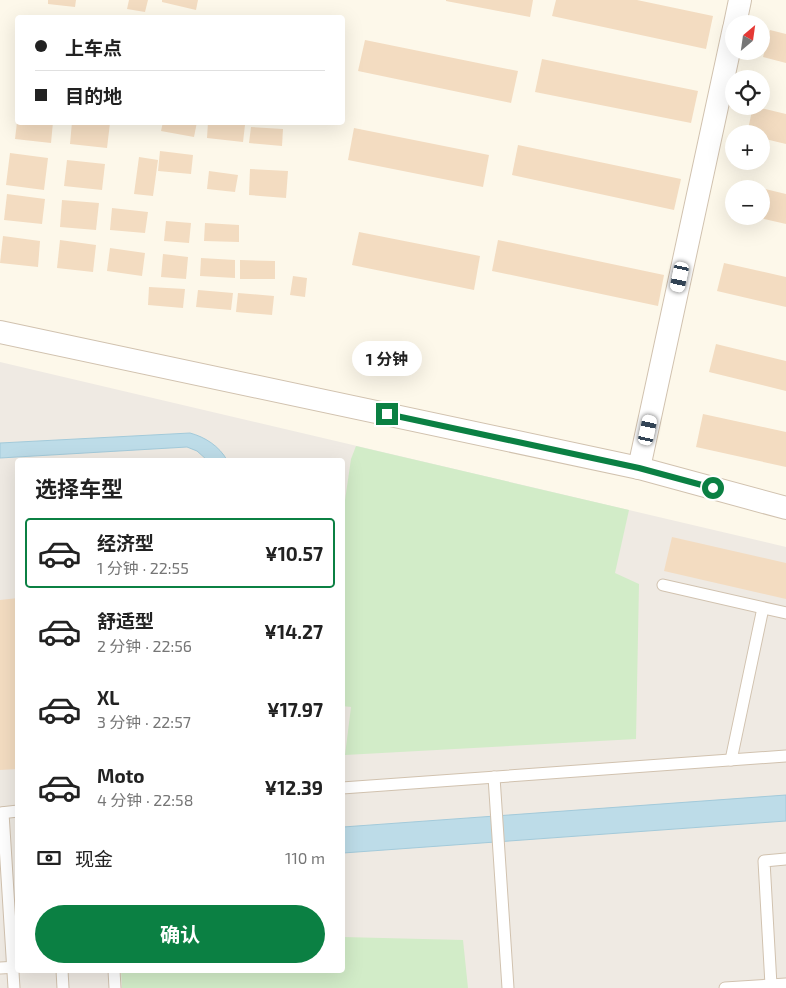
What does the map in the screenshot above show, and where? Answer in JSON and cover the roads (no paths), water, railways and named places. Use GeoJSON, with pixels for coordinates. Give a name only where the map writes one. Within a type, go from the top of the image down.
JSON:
{"type":"FeatureCollection","features":[{"type":"Feature","properties":{"kind":"street"},"geometry":{"type":"LineString","coordinates":[[737,15],[740,0]]}},
{"type":"Feature","properties":{"kind":"street"},"geometry":{"type":"LineString","coordinates":[[639,468],[727,60]]}},
{"type":"Feature","properties":{"kind":"street"},"geometry":{"type":"LineString","coordinates":[[0,332],[639,468],[786,508]]}},
{"type":"Feature","properties":{"kind":"lane"},"geometry":{"type":"LineString","coordinates":[[663,585],[786,613]]}},
{"type":"Feature","properties":{"kind":"lane"},"geometry":{"type":"LineString","coordinates":[[731,760],[763,608]]}},
{"type":"Feature","properties":{"kind":"lane"},"geometry":{"type":"LineString","coordinates":[[345,788],[786,756]]}},
{"type":"Feature","properties":{"kind":"lane"},"geometry":{"type":"LineString","coordinates":[[494,777],[508,988]]}},
{"type":"Feature","properties":{"kind":"lane"},"geometry":{"type":"LineString","coordinates":[[14,988],[15,967],[1,813],[15,811]]}},
{"type":"Feature","properties":{"kind":"lane"},"geometry":{"type":"LineString","coordinates":[[771,985],[764,861],[786,859]]}},
{"type":"Feature","properties":{"kind":"lane"},"geometry":{"type":"LineString","coordinates":[[0,968],[15,967]]}},
{"type":"Feature","properties":{"kind":"lane"},"geometry":{"type":"LineString","coordinates":[[62,973],[63,988]]}},
{"type":"Feature","properties":{"kind":"lane"},"geometry":{"type":"LineString","coordinates":[[114,973],[115,988]]}},
{"type":"Feature","properties":{"kind":"lane"},"geometry":{"type":"LineString","coordinates":[[724,988],[786,984]]}},
{"type":"Feature","properties":{"kind":"water"},"geometry":{"type":"Polygon","coordinates":[[[190,433],[211,443],[220,450],[226,458],[205,458],[197,451],[187,447],[0,458],[0,443],[190,433]]]}},
{"type":"Feature","properties":{"kind":"water"},"geometry":{"type":"Polygon","coordinates":[[[786,795],[786,821],[345,853],[345,827],[786,795]]]}}]}
